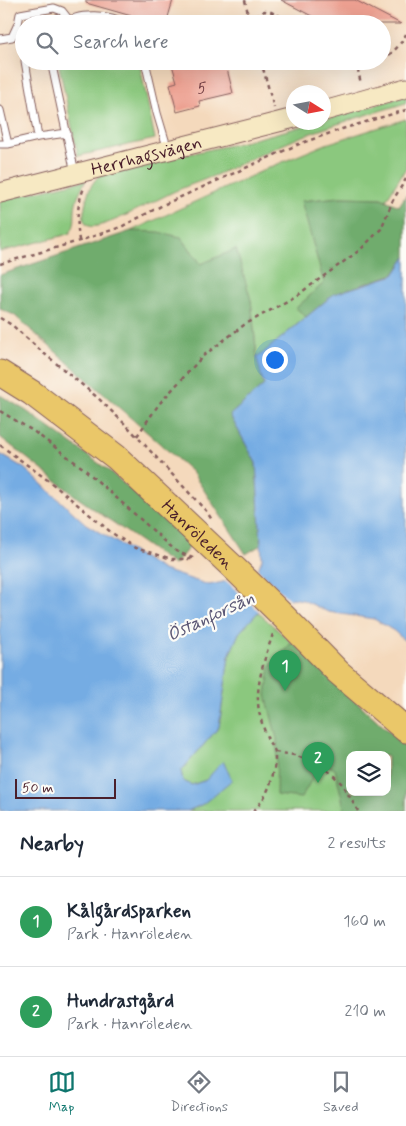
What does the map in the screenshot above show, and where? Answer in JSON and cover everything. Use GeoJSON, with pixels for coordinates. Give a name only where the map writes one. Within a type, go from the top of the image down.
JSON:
{"type":"FeatureCollection","features":[{"type":"Feature","properties":{"kind":"highway","name":"Hanröleden"},"geometry":{"type":"LineString","coordinates":[[0,373],[32,393],[116,457],[236,570],[276,621],[406,730]]}},
{"type":"Feature","properties":{"kind":"street"},"geometry":{"type":"LineString","coordinates":[[331,109],[406,88]]}},
{"type":"Feature","properties":{"kind":"street","name":"Herrhagsvägen"},"geometry":{"type":"LineString","coordinates":[[0,192],[286,120]]}},
{"type":"Feature","properties":{"kind":"lane"},"geometry":{"type":"LineString","coordinates":[[20,15],[54,8],[62,11],[64,15]]}},
{"type":"Feature","properties":{"kind":"lane"},"geometry":{"type":"LineString","coordinates":[[0,39],[12,37],[15,30]]}},
{"type":"Feature","properties":{"kind":"lane"},"geometry":{"type":"LineString","coordinates":[[27,70],[38,137]]}},
{"type":"Feature","properties":{"kind":"lane"},"geometry":{"type":"LineString","coordinates":[[53,70],[67,133],[81,172]]}},
{"type":"Feature","properties":{"kind":"lane"},"geometry":{"type":"LineString","coordinates":[[148,70],[168,150]]}},
{"type":"Feature","properties":{"kind":"lane"},"geometry":{"type":"LineString","coordinates":[[0,110],[8,144]]}},
{"type":"Feature","properties":{"kind":"lane"},"geometry":{"type":"LineString","coordinates":[[0,144],[67,133]]}},
{"type":"Feature","properties":{"kind":"path"},"geometry":{"type":"LineString","coordinates":[[246,0],[249,15]]}},
{"type":"Feature","properties":{"kind":"path"},"geometry":{"type":"LineString","coordinates":[[259,15],[264,11],[278,15]]}},
{"type":"Feature","properties":{"kind":"path"},"geometry":{"type":"LineString","coordinates":[[391,53],[398,47],[406,34]]}},
{"type":"Feature","properties":{"kind":"path"},"geometry":{"type":"LineString","coordinates":[[265,70],[286,120]]}},
{"type":"Feature","properties":{"kind":"path"},"geometry":{"type":"LineString","coordinates":[[358,70],[364,100]]}},
{"type":"Feature","properties":{"kind":"path"},"geometry":{"type":"LineString","coordinates":[[0,264],[121,227],[165,204],[299,144],[406,110]]}},
{"type":"Feature","properties":{"kind":"path"},"geometry":{"type":"LineString","coordinates":[[79,241],[77,218],[79,202],[83,190],[90,179],[81,172]]}},
{"type":"Feature","properties":{"kind":"path"},"geometry":{"type":"LineString","coordinates":[[137,436],[159,404],[203,356],[244,325],[296,296],[360,250],[381,229],[393,200],[406,179]]}},
{"type":"Feature","properties":{"kind":"path"},"geometry":{"type":"LineString","coordinates":[[0,318],[12,325],[98,398],[137,436],[207,512],[212,520]]}},
{"type":"Feature","properties":{"kind":"path"},"geometry":{"type":"LineString","coordinates":[[0,411],[33,431],[83,468],[176,551],[195,559],[172,560],[135,548],[112,533],[49,481],[0,445]]}},
{"type":"Feature","properties":{"kind":"path"},"geometry":{"type":"LineString","coordinates":[[253,811],[268,789],[273,777],[275,752],[269,742],[261,719],[258,703],[259,685],[276,621]]}},
{"type":"Feature","properties":{"kind":"path"},"geometry":{"type":"LineString","coordinates":[[275,752],[294,755],[313,762],[331,773],[342,784],[358,811]]}},
{"type":"Feature","properties":{"kind":"green space"},"geometry":{"type":"Polygon","coordinates":[[[60,70],[141,70],[155,139],[78,156],[60,70]]]}},
{"type":"Feature","properties":{"kind":"green space"},"geometry":{"type":"Polygon","coordinates":[[[406,96],[406,103],[331,126],[331,118],[406,96]]]}},
{"type":"Feature","properties":{"kind":"green space"},"geometry":{"type":"Polygon","coordinates":[[[406,119],[406,168],[386,200],[381,198],[340,197],[302,201],[324,283],[297,308],[306,317],[257,358],[251,300],[201,264],[181,237],[131,231],[273,166],[326,144],[406,119]]]}},
{"type":"Feature","properties":{"kind":"green space"},"geometry":{"type":"Polygon","coordinates":[[[288,130],[321,130],[173,192],[110,222],[94,226],[86,224],[84,211],[88,194],[100,175],[288,130]]]}},
{"type":"Feature","properties":{"kind":"green space"},"geometry":{"type":"Polygon","coordinates":[[[86,180],[77,200],[74,223],[69,234],[0,252],[0,200],[86,180]]]}},
{"type":"Feature","properties":{"kind":"green space"},"geometry":{"type":"Polygon","coordinates":[[[406,195],[406,257],[394,274],[334,294],[306,317],[296,308],[324,283],[301,201],[340,197],[381,198],[399,206],[406,195]]]}},
{"type":"Feature","properties":{"kind":"green space"},"geometry":{"type":"Polygon","coordinates":[[[131,231],[158,232],[181,237],[201,264],[236,249],[251,300],[257,358],[264,385],[230,415],[256,463],[261,545],[246,554],[192,472],[14,315],[0,309],[0,275],[131,231]]]}},
{"type":"Feature","properties":{"kind":"green space"},"geometry":{"type":"Polygon","coordinates":[[[0,395],[25,410],[108,470],[193,543],[174,565],[78,498],[0,437],[0,395]]]}},
{"type":"Feature","properties":{"kind":"green space"},"geometry":{"type":"Polygon","coordinates":[[[258,612],[406,747],[406,811],[188,811],[203,804],[206,780],[192,785],[183,781],[181,771],[219,727],[229,656],[239,633],[258,612]]]}},
{"type":"Feature","properties":{"kind":"green space"},"geometry":{"type":"Polygon","coordinates":[[[292,642],[406,747],[406,811],[345,811],[335,769],[322,762],[301,798],[276,795],[277,739],[266,695],[270,666],[292,642]]]}},
{"type":"Feature","properties":{"kind":"water","name":"Östanforsån"},"geometry":{"type":"Polygon","coordinates":[[[406,257],[406,642],[394,631],[374,619],[328,612],[303,600],[292,598],[258,612],[239,633],[229,656],[219,727],[181,771],[183,781],[192,785],[206,780],[223,761],[232,780],[203,804],[188,811],[0,811],[0,454],[24,468],[86,524],[163,570],[209,585],[256,575],[262,559],[256,463],[230,415],[264,385],[257,358],[334,294],[394,275],[406,257]]]}},
{"type":"Feature","properties":{"kind":"pier"},"geometry":{"type":"Polygon","coordinates":[[[256,568],[291,601],[278,608],[261,613],[224,579],[254,573],[256,568]]]}},
{"type":"Feature","properties":{"kind":"building"},"geometry":{"type":"Polygon","coordinates":[[[86,0],[173,0],[169,15],[128,15],[86,3],[86,0]]]}},
{"type":"Feature","properties":{"kind":"building"},"geometry":{"type":"Polygon","coordinates":[[[281,0],[355,0],[384,15],[310,15],[281,0]]]}},
{"type":"Feature","properties":{"kind":"building"},"geometry":{"type":"Polygon","coordinates":[[[391,19],[401,24],[391,24],[391,19]]]}},
{"type":"Feature","properties":{"kind":"building"},"geometry":{"type":"Polygon","coordinates":[[[174,70],[227,70],[233,93],[199,101],[200,106],[177,112],[170,84],[177,82],[174,70]]]}},
{"type":"Feature","properties":{"kind":"place","name":"Kålgårdsparken"},"geometry":{"type":"Point","coordinates":[285,691]}},
{"type":"Feature","properties":{"kind":"place","name":"Hundrastgård"},"geometry":{"type":"Point","coordinates":[318,783]}}]}
